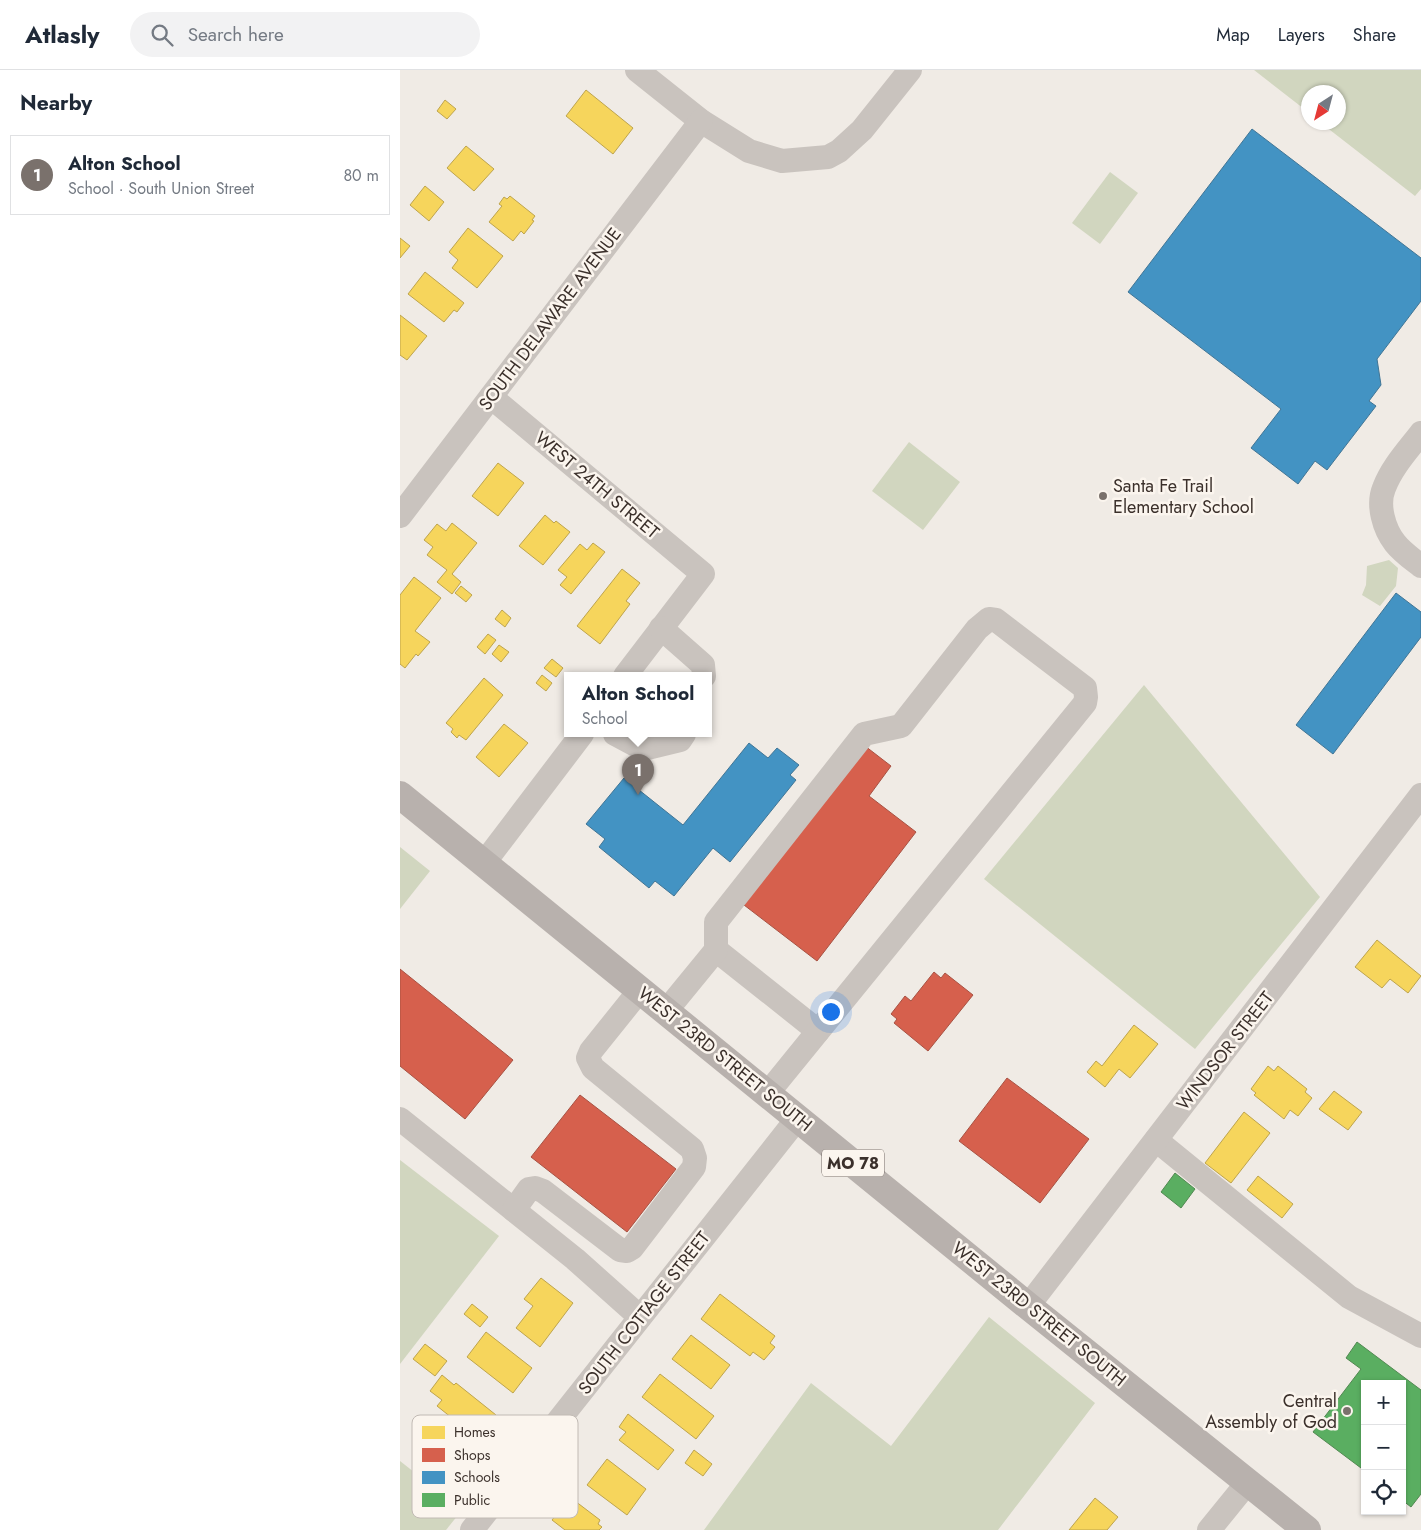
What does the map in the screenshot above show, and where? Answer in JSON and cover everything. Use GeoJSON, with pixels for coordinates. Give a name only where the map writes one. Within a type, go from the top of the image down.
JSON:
{"type":"FeatureCollection","features":[{"type":"Feature","properties":{"kind":"main road","name":"WEST 23RD STREET SOUTH"},"geometry":{"type":"LineString","coordinates":[[400,795],[797,1119],[1307,1530]]}},
{"type":"Feature","properties":{"kind":"street"},"geometry":{"type":"LineString","coordinates":[[637,70],[701,121],[749,151],[782,161],[828,157],[839,151],[862,130],[910,70]]}},
{"type":"Feature","properties":{"kind":"street","name":"SOUTH DELAWARE AVENUE"},"geometry":{"type":"LineString","coordinates":[[400,516],[701,121]]}},
{"type":"Feature","properties":{"kind":"street","name":"WEST 24TH STREET"},"geometry":{"type":"LineString","coordinates":[[491,397],[703,574],[661,628]]}},
{"type":"Feature","properties":{"kind":"street"},"geometry":{"type":"LineString","coordinates":[[1421,433],[1393,470],[1383,489],[1381,507],[1386,526],[1395,542],[1408,557],[1421,566]]}},
{"type":"Feature","properties":{"kind":"street"},"geometry":{"type":"LineString","coordinates":[[666,1011],[716,950],[716,922],[864,734],[901,726],[977,629],[989,620],[996,620],[1085,688],[1085,703],[767,1094]]}},
{"type":"Feature","properties":{"kind":"street"},"geometry":{"type":"LineString","coordinates":[[628,672],[661,628],[703,665],[704,672]]}},
{"type":"Feature","properties":{"kind":"street"},"geometry":{"type":"LineString","coordinates":[[484,863],[580,737]]}},
{"type":"Feature","properties":{"kind":"street"},"geometry":{"type":"LineString","coordinates":[[621,737],[643,749],[680,740],[682,737]]}},
{"type":"Feature","properties":{"kind":"street","name":"WINDSOR STREET"},"geometry":{"type":"LineString","coordinates":[[1028,1306],[1421,795]]}},
{"type":"Feature","properties":{"kind":"street"},"geometry":{"type":"LineString","coordinates":[[716,950],[818,1031]]}},
{"type":"Feature","properties":{"kind":"street"},"geometry":{"type":"LineString","coordinates":[[514,1210],[528,1190],[535,1188],[543,1191],[620,1250],[627,1251],[632,1248],[694,1167],[695,1158],[692,1149],[593,1068],[588,1058],[591,1051],[640,990]]}},
{"type":"Feature","properties":{"kind":"street"},"geometry":{"type":"LineString","coordinates":[[400,1119],[575,1259],[640,1318]]}},
{"type":"Feature","properties":{"kind":"street","name":"SOUTH COTTAGE STREET"},"geometry":{"type":"LineString","coordinates":[[563,1415],[797,1119]]}},
{"type":"Feature","properties":{"kind":"street"},"geometry":{"type":"LineString","coordinates":[[1156,1140],[1349,1297],[1421,1336]]}},
{"type":"Feature","properties":{"kind":"street"},"geometry":{"type":"LineString","coordinates":[[1209,1530],[1248,1482]]}},
{"type":"Feature","properties":{"kind":"street","name":"SOUTH COTTAGE STREET"},"geometry":{"type":"LineString","coordinates":[[472,1530],[482,1518]]}},
{"type":"Feature","properties":{"kind":"green space"},"geometry":{"type":"Polygon","coordinates":[[[1254,70],[1421,70],[1421,189],[1415,196],[1330,130],[1346,130],[1346,85],[1301,85],[1301,107],[1254,70]]]}},
{"type":"Feature","properties":{"kind":"green space"},"geometry":{"type":"Polygon","coordinates":[[[1110,172],[1138,193],[1100,244],[1072,223],[1110,172]]]}},
{"type":"Feature","properties":{"kind":"green space"},"geometry":{"type":"Polygon","coordinates":[[[909,442],[960,482],[923,530],[872,491],[909,442]]]}},
{"type":"Feature","properties":{"kind":"green space"},"geometry":{"type":"Polygon","coordinates":[[[1389,560],[1398,568],[1396,586],[1380,606],[1362,595],[1366,585],[1367,566],[1389,560]]]}},
{"type":"Feature","properties":{"kind":"green space"},"geometry":{"type":"Polygon","coordinates":[[[1144,685],[1320,897],[1195,1049],[984,879],[1144,685]]]}},
{"type":"Feature","properties":{"kind":"green space"},"geometry":{"type":"Polygon","coordinates":[[[400,847],[430,871],[400,909],[400,847]]]}},
{"type":"Feature","properties":{"kind":"green space"},"geometry":{"type":"Polygon","coordinates":[[[400,1160],[499,1236],[400,1364],[400,1160]]]}},
{"type":"Feature","properties":{"kind":"green space"},"geometry":{"type":"Polygon","coordinates":[[[989,1317],[1095,1403],[998,1530],[704,1530],[811,1383],[891,1446],[989,1317]]]}},
{"type":"Feature","properties":{"kind":"green space"},"geometry":{"type":"Polygon","coordinates":[[[400,1461],[412,1470],[412,1518],[456,1518],[446,1530],[400,1530],[400,1461]]]}},
{"type":"Feature","properties":{"kind":"building: Homes"},"geometry":{"type":"Polygon","coordinates":[[[586,90],[633,128],[613,154],[566,116],[586,90]]]}},
{"type":"Feature","properties":{"kind":"building: Homes"},"geometry":{"type":"Polygon","coordinates":[[[445,100],[456,109],[447,119],[437,111],[445,100]]]}},
{"type":"Feature","properties":{"kind":"building: Homes"},"geometry":{"type":"Polygon","coordinates":[[[466,146],[494,169],[474,191],[447,168],[466,146]]]}},
{"type":"Feature","properties":{"kind":"building: Homes"},"geometry":{"type":"Polygon","coordinates":[[[425,186],[444,202],[429,221],[410,205],[425,186]]]}},
{"type":"Feature","properties":{"kind":"building: Homes"},"geometry":{"type":"Polygon","coordinates":[[[510,196],[535,216],[532,220],[534,221],[524,234],[521,231],[513,241],[489,222],[502,206],[499,204],[504,197],[507,199],[510,196]]]}},
{"type":"Feature","properties":{"kind":"building: Homes"},"geometry":{"type":"Polygon","coordinates":[[[468,228],[503,256],[477,288],[452,268],[458,260],[449,252],[468,228]]]}},
{"type":"Feature","properties":{"kind":"building: Homes"},"geometry":{"type":"Polygon","coordinates":[[[400,238],[410,246],[400,258],[400,238]]]}},
{"type":"Feature","properties":{"kind":"building: Homes"},"geometry":{"type":"Polygon","coordinates":[[[425,272],[464,303],[457,312],[454,310],[444,322],[408,294],[425,272]]]}},
{"type":"Feature","properties":{"kind":"building: Homes"},"geometry":{"type":"Polygon","coordinates":[[[400,315],[427,336],[407,360],[400,355],[400,315]]]}},
{"type":"Feature","properties":{"kind":"building: Homes"},"geometry":{"type":"Polygon","coordinates":[[[498,463],[524,483],[498,516],[472,496],[498,463]]]}},
{"type":"Feature","properties":{"kind":"building: Homes"},"geometry":{"type":"Polygon","coordinates":[[[545,515],[554,523],[556,521],[570,532],[543,565],[519,546],[545,515]]]}},
{"type":"Feature","properties":{"kind":"building: Homes"},"geometry":{"type":"Polygon","coordinates":[[[452,523],[477,543],[452,574],[461,582],[452,594],[437,582],[447,570],[427,555],[433,547],[424,540],[437,524],[446,531],[452,523]]]}},
{"type":"Feature","properties":{"kind":"building: Homes"},"geometry":{"type":"Polygon","coordinates":[[[593,543],[605,552],[571,594],[560,585],[567,577],[558,570],[580,544],[587,550],[593,543]]]}},
{"type":"Feature","properties":{"kind":"building: Homes"},"geometry":{"type":"Polygon","coordinates":[[[622,569],[640,583],[626,601],[630,604],[600,644],[577,626],[622,569]]]}},
{"type":"Feature","properties":{"kind":"building: Homes"},"geometry":{"type":"Polygon","coordinates":[[[414,577],[441,598],[415,631],[430,642],[418,656],[416,654],[405,668],[400,664],[400,595],[414,577]]]}},
{"type":"Feature","properties":{"kind":"building: Homes"},"geometry":{"type":"Polygon","coordinates":[[[461,586],[472,595],[466,602],[455,593],[461,586]]]}},
{"type":"Feature","properties":{"kind":"building: Homes"},"geometry":{"type":"Polygon","coordinates":[[[502,610],[511,618],[505,627],[495,619],[502,610]]]}},
{"type":"Feature","properties":{"kind":"building: Homes"},"geometry":{"type":"Polygon","coordinates":[[[488,634],[496,640],[485,654],[477,647],[488,634]]]}},
{"type":"Feature","properties":{"kind":"building: Homes"},"geometry":{"type":"Polygon","coordinates":[[[499,645],[509,652],[501,662],[492,654],[499,645]]]}},
{"type":"Feature","properties":{"kind":"building: Homes"},"geometry":{"type":"Polygon","coordinates":[[[552,659],[563,668],[556,677],[544,668],[552,659]]]}},
{"type":"Feature","properties":{"kind":"building: Homes"},"geometry":{"type":"Polygon","coordinates":[[[542,675],[552,683],[546,691],[536,683],[542,675]]]}},
{"type":"Feature","properties":{"kind":"building: Homes"},"geometry":{"type":"Polygon","coordinates":[[[484,678],[503,695],[466,740],[459,735],[457,738],[451,732],[453,729],[446,723],[484,678]]]}},
{"type":"Feature","properties":{"kind":"building: Homes"},"geometry":{"type":"Polygon","coordinates":[[[504,724],[528,743],[499,777],[476,757],[504,724]]]}},
{"type":"Feature","properties":{"kind":"building: Homes"},"geometry":{"type":"Polygon","coordinates":[[[1377,940],[1421,976],[1408,993],[1390,979],[1382,988],[1355,967],[1377,940]]]}},
{"type":"Feature","properties":{"kind":"building: Homes"},"geometry":{"type":"Polygon","coordinates":[[[1134,1025],[1158,1044],[1130,1078],[1119,1069],[1105,1087],[1087,1072],[1096,1061],[1102,1066],[1134,1025]]]}},
{"type":"Feature","properties":{"kind":"building: Homes"},"geometry":{"type":"Polygon","coordinates":[[[1268,1066],[1274,1071],[1278,1066],[1307,1089],[1305,1092],[1312,1098],[1298,1116],[1290,1110],[1284,1119],[1254,1095],[1256,1093],[1251,1089],[1268,1066]]]}},
{"type":"Feature","properties":{"kind":"building: Homes"},"geometry":{"type":"Polygon","coordinates":[[[1334,1091],[1362,1112],[1348,1130],[1319,1109],[1334,1091]]]}},
{"type":"Feature","properties":{"kind":"building: Homes"},"geometry":{"type":"Polygon","coordinates":[[[1244,1112],[1270,1133],[1231,1183],[1205,1163],[1244,1112]]]}},
{"type":"Feature","properties":{"kind":"building: Homes"},"geometry":{"type":"Polygon","coordinates":[[[1258,1176],[1293,1204],[1282,1218],[1247,1190],[1258,1176]]]}},
{"type":"Feature","properties":{"kind":"building: Homes"},"geometry":{"type":"Polygon","coordinates":[[[541,1278],[573,1303],[540,1347],[516,1328],[533,1306],[524,1299],[541,1278]]]}},
{"type":"Feature","properties":{"kind":"building: Homes"},"geometry":{"type":"Polygon","coordinates":[[[720,1294],[775,1336],[770,1343],[775,1347],[764,1360],[753,1352],[750,1356],[701,1319],[720,1294]]]}},
{"type":"Feature","properties":{"kind":"building: Homes"},"geometry":{"type":"Polygon","coordinates":[[[472,1304],[488,1317],[480,1327],[464,1314],[472,1304]]]}},
{"type":"Feature","properties":{"kind":"building: Homes"},"geometry":{"type":"Polygon","coordinates":[[[486,1332],[532,1368],[513,1393],[467,1357],[486,1332]]]}},
{"type":"Feature","properties":{"kind":"building: Homes"},"geometry":{"type":"Polygon","coordinates":[[[691,1335],[730,1365],[711,1389],[672,1359],[691,1335]]]}},
{"type":"Feature","properties":{"kind":"building: Homes"},"geometry":{"type":"Polygon","coordinates":[[[425,1344],[447,1361],[435,1376],[413,1359],[425,1344]]]}},
{"type":"Feature","properties":{"kind":"building: Homes"},"geometry":{"type":"Polygon","coordinates":[[[660,1374],[714,1416],[696,1439],[642,1397],[660,1374]]]}},
{"type":"Feature","properties":{"kind":"building: Homes"},"geometry":{"type":"Polygon","coordinates":[[[442,1375],[454,1385],[456,1383],[496,1415],[448,1415],[437,1406],[442,1400],[430,1391],[442,1375]]]}},
{"type":"Feature","properties":{"kind":"building: Homes"},"geometry":{"type":"Polygon","coordinates":[[[628,1414],[674,1450],[658,1470],[619,1440],[626,1432],[619,1427],[628,1414]]]}},
{"type":"Feature","properties":{"kind":"building: Homes"},"geometry":{"type":"Polygon","coordinates":[[[694,1450],[712,1464],[703,1476],[685,1463],[694,1450]]]}},
{"type":"Feature","properties":{"kind":"building: Homes"},"geometry":{"type":"Polygon","coordinates":[[[607,1459],[646,1489],[627,1515],[587,1485],[607,1459]]]}},
{"type":"Feature","properties":{"kind":"building: Homes"},"geometry":{"type":"Polygon","coordinates":[[[1095,1498],[1118,1517],[1107,1530],[1069,1530],[1095,1498]]]}},
{"type":"Feature","properties":{"kind":"building: Homes"},"geometry":{"type":"Polygon","coordinates":[[[578,1503],[600,1520],[598,1524],[602,1527],[599,1530],[565,1530],[552,1520],[554,1518],[578,1518],[578,1503]]]}},
{"type":"Feature","properties":{"kind":"building: Shops"},"geometry":{"type":"Polygon","coordinates":[[[865,746],[891,766],[869,796],[916,832],[817,961],[744,905],[865,746]]]}},
{"type":"Feature","properties":{"kind":"building: Shops"},"geometry":{"type":"Polygon","coordinates":[[[400,969],[513,1060],[465,1119],[400,1066],[400,969]]]}},
{"type":"Feature","properties":{"kind":"building: Shops"},"geometry":{"type":"Polygon","coordinates":[[[934,972],[941,978],[945,973],[973,995],[928,1051],[894,1023],[897,1019],[891,1014],[905,996],[911,1001],[934,972]]]}},
{"type":"Feature","properties":{"kind":"building: Shops"},"geometry":{"type":"Polygon","coordinates":[[[1007,1078],[1089,1139],[1040,1203],[959,1141],[1007,1078]]]}},
{"type":"Feature","properties":{"kind":"building: Shops"},"geometry":{"type":"Polygon","coordinates":[[[580,1095],[676,1169],[627,1232],[531,1157],[580,1095]]]}},
{"type":"Feature","properties":{"kind":"building: Schools"},"geometry":{"type":"Polygon","coordinates":[[[1252,129],[1421,258],[1421,301],[1377,359],[1381,385],[1369,401],[1376,406],[1327,470],[1315,461],[1298,484],[1251,448],[1281,409],[1128,292],[1252,129]]]}},
{"type":"Feature","properties":{"kind":"building: Schools"},"geometry":{"type":"Polygon","coordinates":[[[1396,593],[1421,612],[1421,637],[1333,754],[1296,725],[1396,593]]]}},
{"type":"Feature","properties":{"kind":"building: Schools"},"geometry":{"type":"Polygon","coordinates":[[[749,743],[768,758],[777,748],[799,765],[790,775],[796,780],[730,862],[713,848],[674,896],[655,881],[649,888],[599,847],[605,839],[586,824],[624,778],[683,825],[749,743]]]}},
{"type":"Feature","properties":{"kind":"building: Public"},"geometry":{"type":"Polygon","coordinates":[[[1175,1173],[1195,1189],[1181,1208],[1161,1192],[1175,1173]]]}},
{"type":"Feature","properties":{"kind":"building: Public","name":"Central Assembly of God"},"geometry":{"type":"Polygon","coordinates":[[[1357,1342],[1421,1390],[1421,1494],[1411,1507],[1406,1503],[1406,1380],[1361,1380],[1361,1468],[1313,1432],[1361,1369],[1346,1358],[1357,1342]]]}},
{"type":"Feature","properties":{"kind":"place","name":"Santa Fe Trail Elementary School"},"geometry":{"type":"Point","coordinates":[1103,496]}},
{"type":"Feature","properties":{"kind":"place","name":"Alton School"},"geometry":{"type":"Point","coordinates":[638,795]}},
{"type":"Feature","properties":{"kind":"place","name":"Central Assembly of God"},"geometry":{"type":"Point","coordinates":[1347,1411]}}]}
